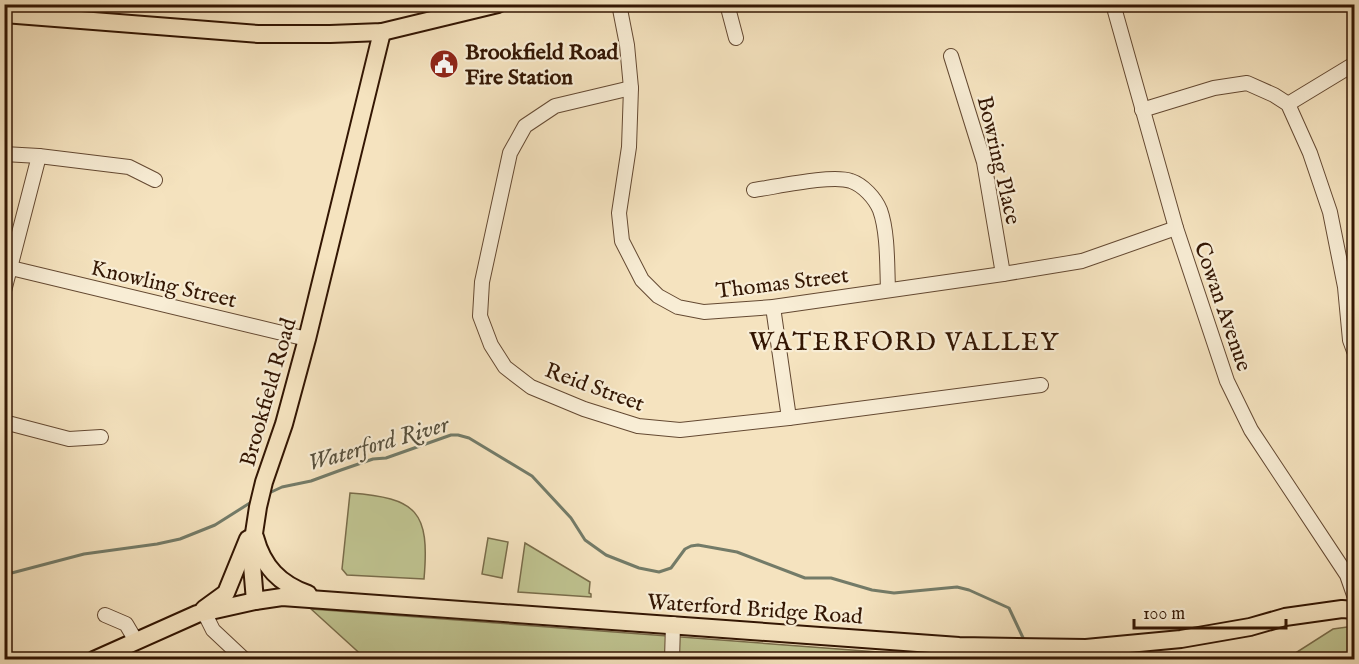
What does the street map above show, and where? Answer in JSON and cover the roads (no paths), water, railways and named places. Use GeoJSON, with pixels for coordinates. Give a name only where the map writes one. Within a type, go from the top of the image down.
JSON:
{"type":"FeatureCollection","features":[{"type":"Feature","properties":{"kind":"main road"},"geometry":{"type":"LineString","coordinates":[[4,14],[258,34],[382,32],[498,4]]}},
{"type":"Feature","properties":{"kind":"main road","name":"Brookfield Road"},"geometry":{"type":"LineString","coordinates":[[255,600],[251,561],[258,507],[307,339],[382,32]]}},
{"type":"Feature","properties":{"kind":"main road"},"geometry":{"type":"LineString","coordinates":[[254,528],[261,554],[272,573],[286,584],[321,598]]}},
{"type":"Feature","properties":{"kind":"main road"},"geometry":{"type":"LineString","coordinates":[[200,613],[226,593],[254,528]]}},
{"type":"Feature","properties":{"kind":"main road","name":"Waterford Bridge Road"},"geometry":{"type":"LineString","coordinates":[[255,600],[282,597],[321,598],[959,645],[1051,648],[1086,648],[1164,641],[1251,627],[1285,629],[1354,609]]}},
{"type":"Feature","properties":{"kind":"main road"},"geometry":{"type":"LineString","coordinates":[[94,660],[200,613],[255,600]]}},
{"type":"Feature","properties":{"kind":"street","name":"Thomas Street"},"geometry":{"type":"LineString","coordinates":[[620,4],[631,88],[629,147],[619,213],[622,241],[642,280],[658,296],[678,307],[704,312],[773,307],[1003,274],[1082,261],[1176,228]]}},
{"type":"Feature","properties":{"kind":"street"},"geometry":{"type":"LineString","coordinates":[[727,4],[736,38]]}},
{"type":"Feature","properties":{"kind":"street","name":"Cowan Avenue"},"geometry":{"type":"LineString","coordinates":[[1113,4],[1176,228],[1227,381],[1251,430],[1347,575],[1354,595]]}},
{"type":"Feature","properties":{"kind":"street","name":"Bowring Place"},"geometry":{"type":"LineString","coordinates":[[951,56],[984,162],[1003,274]]}},
{"type":"Feature","properties":{"kind":"street"},"geometry":{"type":"LineString","coordinates":[[1288,104],[1354,64]]}},
{"type":"Feature","properties":{"kind":"street"},"geometry":{"type":"LineString","coordinates":[[1142,110],[1215,88],[1247,83],[1274,94],[1288,104],[1310,153],[1330,212],[1345,287],[1350,340],[1354,351]]}},
{"type":"Feature","properties":{"kind":"street","name":"Reid Street"},"geometry":{"type":"LineString","coordinates":[[631,88],[555,106],[525,126],[510,153],[482,282],[480,316],[491,345],[506,368],[531,387],[584,409],[638,426],[680,430],[1041,385]]}},
{"type":"Feature","properties":{"kind":"street"},"geometry":{"type":"LineString","coordinates":[[4,154],[129,167],[155,180]]}},
{"type":"Feature","properties":{"kind":"street"},"geometry":{"type":"LineString","coordinates":[[4,291],[39,156]]}},
{"type":"Feature","properties":{"kind":"street"},"geometry":{"type":"LineString","coordinates":[[754,190],[830,179],[851,181],[869,193],[882,220],[888,289]]}},
{"type":"Feature","properties":{"kind":"street","name":"Knowling Street"},"geometry":{"type":"LineString","coordinates":[[11,268],[307,339]]}},
{"type":"Feature","properties":{"kind":"street"},"geometry":{"type":"LineString","coordinates":[[773,307],[789,418]]}},
{"type":"Feature","properties":{"kind":"street"},"geometry":{"type":"LineString","coordinates":[[4,422],[69,439],[102,437]]}},
{"type":"Feature","properties":{"kind":"street"},"geometry":{"type":"LineString","coordinates":[[200,613],[213,630],[245,660]]}},
{"type":"Feature","properties":{"kind":"street"},"geometry":{"type":"LineString","coordinates":[[105,615],[126,624],[136,641]]}},
{"type":"Feature","properties":{"kind":"street"},"geometry":{"type":"LineString","coordinates":[[672,660],[673,624]]}},
{"type":"Feature","properties":{"kind":"waterway","name":"Waterford River"},"geometry":{"type":"LineString","coordinates":[[267,494],[282,487],[311,481],[373,459],[386,458],[451,435],[458,435],[469,438],[532,476],[571,518],[585,540],[606,555],[639,568],[659,572],[671,568],[685,549],[698,545],[737,552],[805,578],[831,578],[872,590],[894,593],[957,587],[1009,608],[1025,642]]}},
{"type":"Feature","properties":{"kind":"waterway","name":"Waterford River"},"geometry":{"type":"LineString","coordinates":[[4,575],[84,554],[180,539],[215,525],[253,501]]}},
{"type":"Feature","properties":{"kind":"waterway","name":"Waterford River"},"geometry":{"type":"LineString","coordinates":[[1031,652],[1036,660]]}},
{"type":"Feature","properties":{"kind":"place","name":"Brookfield Road Fire Station"},"geometry":{"type":"Point","coordinates":[444,64]}},
{"type":"Feature","properties":{"kind":"district","name":"WATERFORD VALLEY"},"geometry":{"type":"Point","coordinates":[904,341]}}]}
